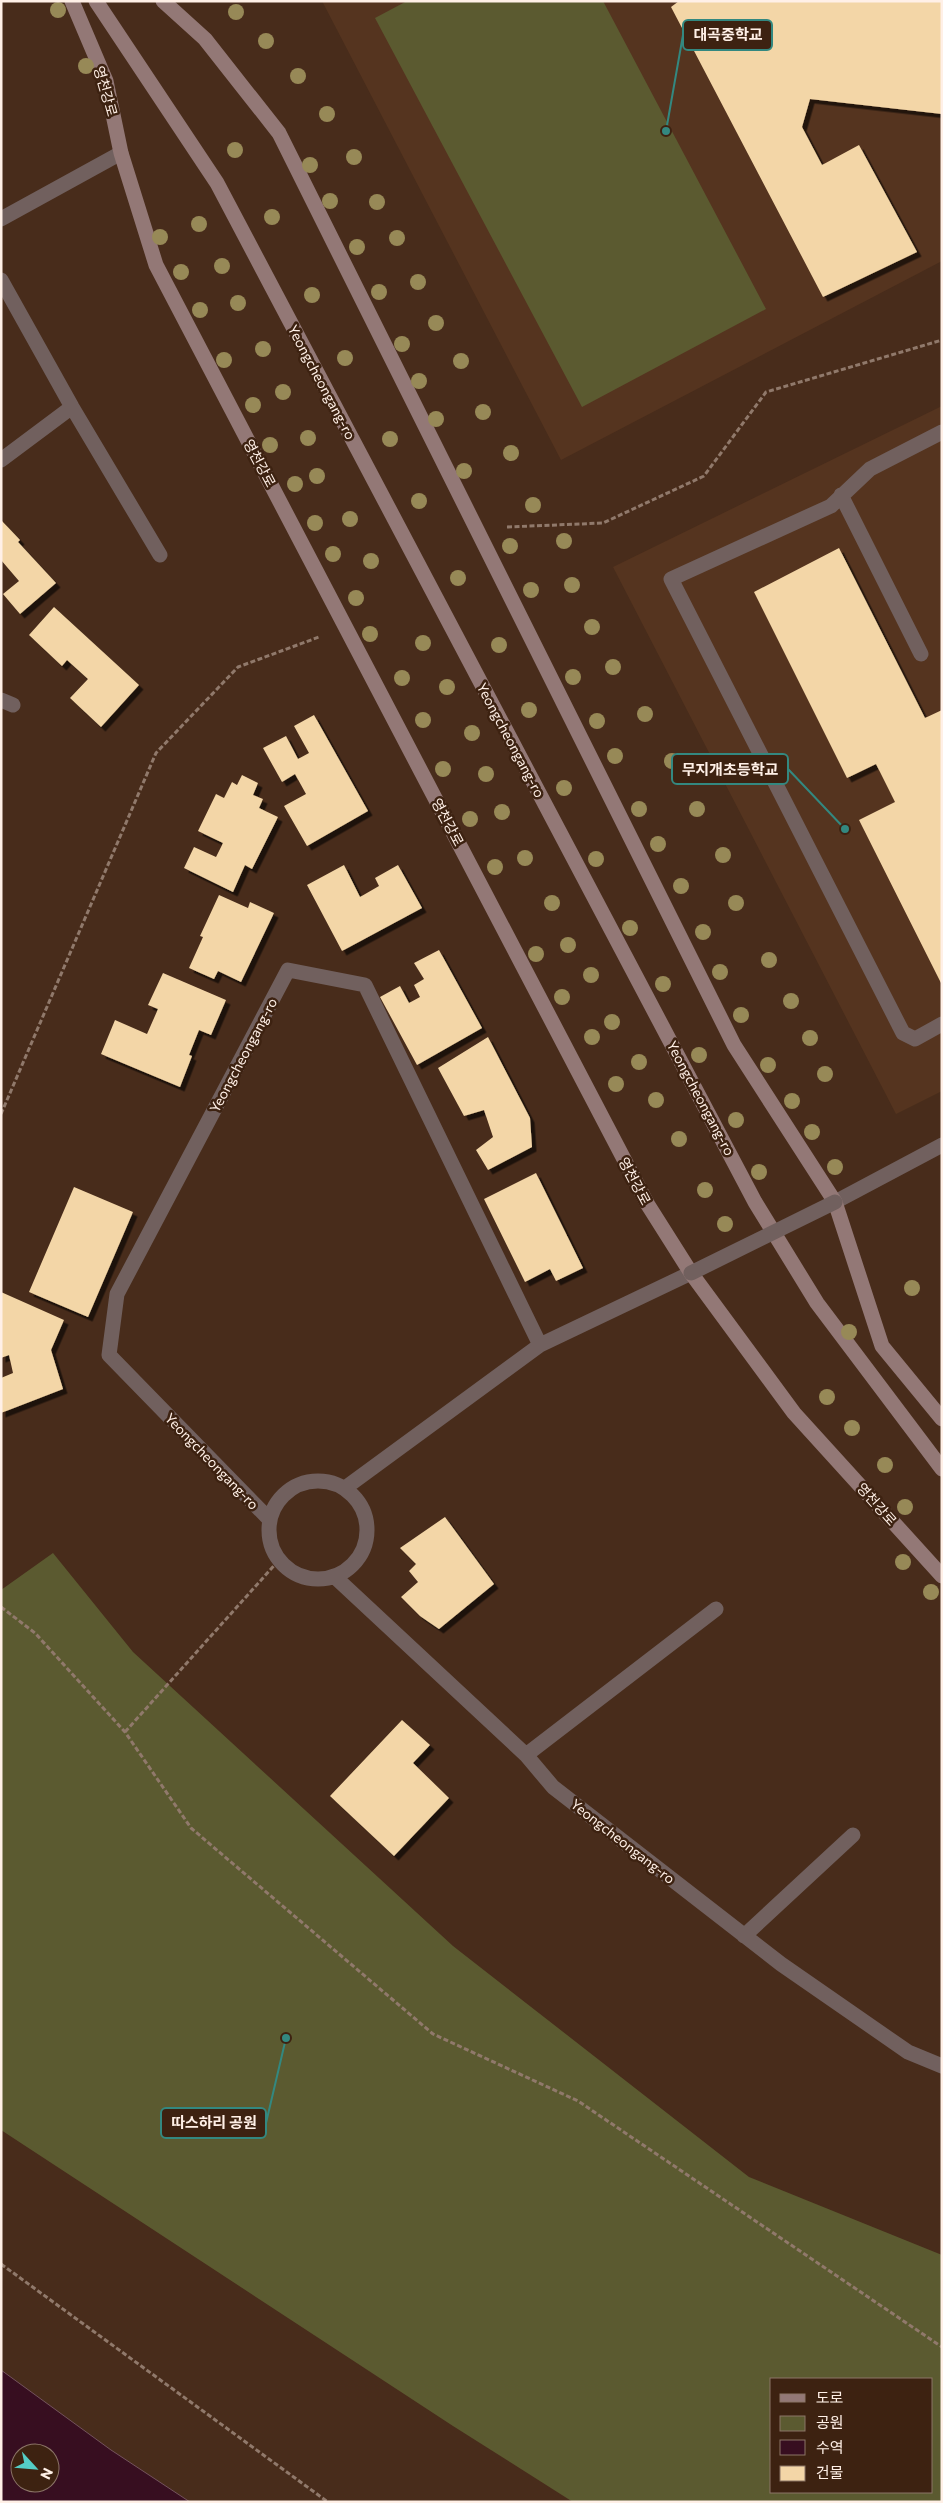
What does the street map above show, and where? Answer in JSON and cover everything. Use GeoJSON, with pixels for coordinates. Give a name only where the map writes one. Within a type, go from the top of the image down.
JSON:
{"type":"FeatureCollection","features":[{"type":"Feature","properties":{"kind":"street","name":"영천강로"},"geometry":{"type":"LineString","coordinates":[[72,1],[106,82],[120,153],[156,265],[648,1205],[691,1273],[794,1413],[942,1576]]}},
{"type":"Feature","properties":{"kind":"street","name":"Yeongcheongang-ro"},"geometry":{"type":"LineString","coordinates":[[96,1],[217,183],[755,1202],[817,1303],[942,1469]]}},
{"type":"Feature","properties":{"kind":"street"},"geometry":{"type":"LineString","coordinates":[[163,1],[205,39],[278,133],[734,1045],[835,1202],[882,1346],[942,1420]]}},
{"type":"Feature","properties":{"kind":"street"},"geometry":{"type":"LineString","coordinates":[[1,219],[120,153]]}},
{"type":"Feature","properties":{"kind":"street"},"geometry":{"type":"LineString","coordinates":[[1,280],[72,407],[160,555]]}},
{"type":"Feature","properties":{"kind":"street"},"geometry":{"type":"LineString","coordinates":[[1,460],[72,407]]}},
{"type":"Feature","properties":{"kind":"street"},"geometry":{"type":"LineString","coordinates":[[942,432],[870,469],[831,506],[671,579],[903,1033],[915,1040],[942,1024]]}},
{"type":"Feature","properties":{"kind":"street"},"geometry":{"type":"LineString","coordinates":[[841,496],[921,654]]}},
{"type":"Feature","properties":{"kind":"street","name":"Yeongcheongang-ro"},"geometry":{"type":"LineString","coordinates":[[270,1519],[109,1355],[117,1294],[288,970],[365,986],[540,1345]]}},
{"type":"Feature","properties":{"kind":"street"},"geometry":{"type":"LineString","coordinates":[[344,1488],[540,1345],[835,1202],[942,1145]]}},
{"type":"Feature","properties":{"kind":"street"},"geometry":{"type":"LineString","coordinates":[[314,1480],[330,1482],[344,1488],[357,1498],[364,1511],[368,1527],[366,1543],[359,1557],[348,1569],[335,1577],[320,1580],[304,1578],[290,1571],[279,1560],[272,1548],[269,1534],[270,1519],[275,1504],[286,1492],[299,1484],[314,1480]]}},
{"type":"Feature","properties":{"kind":"street","name":"Yeongcheongang-ro"},"geometry":{"type":"LineString","coordinates":[[335,1577],[526,1755],[553,1787],[744,1936],[908,2052],[942,2066]]}},
{"type":"Feature","properties":{"kind":"street"},"geometry":{"type":"LineString","coordinates":[[526,1755],[716,1609]]}},
{"type":"Feature","properties":{"kind":"street"},"geometry":{"type":"LineString","coordinates":[[744,1936],[853,1835]]}},
{"type":"Feature","properties":{"kind":"path"},"geometry":{"type":"LineString","coordinates":[[507,527],[603,523],[704,476],[766,392],[942,340]]}},
{"type":"Feature","properties":{"kind":"path"},"geometry":{"type":"LineString","coordinates":[[1,1114],[156,753],[238,666],[319,637]]}},
{"type":"Feature","properties":{"kind":"path"},"geometry":{"type":"LineString","coordinates":[[125,1732],[279,1560]]}},
{"type":"Feature","properties":{"kind":"path"},"geometry":{"type":"LineString","coordinates":[[1,1607],[34,1633],[125,1732],[191,1828],[433,2034],[578,2101],[942,2347]]}},
{"type":"Feature","properties":{"kind":"path"},"geometry":{"type":"LineString","coordinates":[[1,2264],[328,2502]]}},
{"type":"Feature","properties":{"kind":"shaded area"},"geometry":{"type":"Polygon","coordinates":[[[322,1],[942,1],[942,261],[561,460],[322,1]]]}},
{"type":"Feature","properties":{"kind":"shaded area"},"geometry":{"type":"Polygon","coordinates":[[[942,406],[942,1091],[896,1114],[613,567],[942,406]]]}},
{"type":"Feature","properties":{"kind":"green space"},"geometry":{"type":"Polygon","coordinates":[[[407,1],[603,1],[766,309],[582,407],[375,18],[407,1]]]}},
{"type":"Feature","properties":{"kind":"green space"},"geometry":{"type":"Polygon","coordinates":[[[53,1553],[133,1652],[453,1946],[749,2177],[942,2255],[942,2502],[573,2502],[453,2426],[1,2130],[1,1590],[53,1553]]]}},
{"type":"Feature","properties":{"kind":"water"},"geometry":{"type":"Polygon","coordinates":[[[1,2370],[111,2450],[190,2502],[1,2502],[1,2370]]]}},
{"type":"Feature","properties":{"kind":"building"},"geometry":{"type":"Polygon","coordinates":[[[679,1],[942,1],[942,114],[810,99],[802,127],[822,165],[859,145],[917,252],[823,297],[671,7],[679,1]]]}},
{"type":"Feature","properties":{"kind":"building"},"geometry":{"type":"Polygon","coordinates":[[[2,521],[20,540],[18,542],[56,583],[20,614],[3,594],[19,581],[1,560],[2,521]]]}},
{"type":"Feature","properties":{"kind":"building"},"geometry":{"type":"Polygon","coordinates":[[[839,548],[925,718],[942,710],[942,985],[859,820],[895,802],[876,764],[847,778],[754,592],[839,548]]]}},
{"type":"Feature","properties":{"kind":"building"},"geometry":{"type":"Polygon","coordinates":[[[54,607],[139,685],[101,727],[70,698],[88,679],[67,660],[62,666],[29,635],[54,607]]]}},
{"type":"Feature","properties":{"kind":"building"},"geometry":{"type":"Polygon","coordinates":[[[314,715],[368,811],[307,846],[284,806],[306,794],[295,774],[282,782],[263,748],[286,736],[298,759],[309,753],[294,726],[314,715]]]}},
{"type":"Feature","properties":{"kind":"building"},"geometry":{"type":"Polygon","coordinates":[[[242,775],[258,783],[253,795],[263,799],[259,808],[278,817],[252,869],[245,865],[233,892],[184,868],[194,847],[216,857],[223,843],[198,831],[216,794],[224,798],[232,782],[237,785],[242,775]]]}},
{"type":"Feature","properties":{"kind":"building"},"geometry":{"type":"Polygon","coordinates":[[[344,865],[360,897],[379,886],[375,878],[398,865],[422,908],[342,951],[307,885],[344,865]]]}},
{"type":"Feature","properties":{"kind":"building"},"geometry":{"type":"Polygon","coordinates":[[[219,895],[248,908],[250,902],[274,913],[241,982],[218,971],[214,979],[189,968],[203,937],[200,936],[219,895]]]}},
{"type":"Feature","properties":{"kind":"building"},"geometry":{"type":"Polygon","coordinates":[[[439,950],[482,1028],[417,1065],[380,997],[400,986],[409,1003],[420,997],[414,985],[424,979],[414,963],[439,950]]]}},
{"type":"Feature","properties":{"kind":"building"},"geometry":{"type":"Polygon","coordinates":[[[163,973],[226,1000],[211,1035],[199,1030],[189,1055],[192,1056],[180,1087],[101,1054],[115,1020],[147,1034],[158,1009],[148,1005],[163,973]]]}},
{"type":"Feature","properties":{"kind":"building"},"geometry":{"type":"Polygon","coordinates":[[[488,1037],[530,1118],[532,1147],[488,1170],[476,1150],[493,1137],[484,1110],[464,1116],[438,1068],[488,1037]]]}},
{"type":"Feature","properties":{"kind":"building"},"geometry":{"type":"Polygon","coordinates":[[[536,1173],[583,1268],[556,1281],[550,1269],[525,1282],[484,1199],[536,1173]]]}},
{"type":"Feature","properties":{"kind":"building"},"geometry":{"type":"Polygon","coordinates":[[[74,1187],[133,1212],[88,1317],[29,1292],[74,1187]]]}},
{"type":"Feature","properties":{"kind":"building"},"geometry":{"type":"Polygon","coordinates":[[[1,1292],[64,1320],[51,1350],[63,1389],[1,1413],[1,1378],[13,1373],[9,1355],[1,1358],[1,1292]]]}},
{"type":"Feature","properties":{"kind":"building"},"geometry":{"type":"Polygon","coordinates":[[[445,1517],[494,1584],[439,1629],[420,1616],[401,1597],[418,1582],[409,1571],[416,1564],[400,1548],[445,1517]]]}},
{"type":"Feature","properties":{"kind":"building"},"geometry":{"type":"Polygon","coordinates":[[[402,1720],[430,1745],[413,1763],[449,1798],[394,1856],[330,1796],[402,1720]]]}},
{"type":"Feature","properties":{"kind":"place","name":"대곡중학교"},"geometry":{"type":"Point","coordinates":[666,131]}},
{"type":"Feature","properties":{"kind":"place","name":"무지개초등학교"},"geometry":{"type":"Point","coordinates":[845,829]}},
{"type":"Feature","properties":{"kind":"place","name":"따스하리 공원"},"geometry":{"type":"Point","coordinates":[286,2038]}}]}
